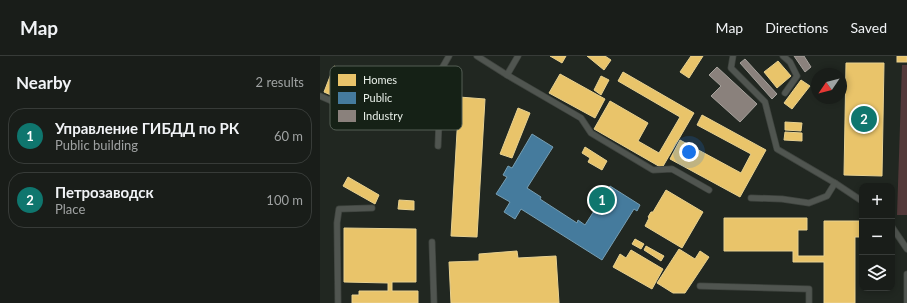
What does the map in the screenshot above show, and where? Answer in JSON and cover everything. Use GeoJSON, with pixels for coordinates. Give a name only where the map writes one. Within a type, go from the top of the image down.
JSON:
{"type":"FeatureCollection","features":[{"type":"Feature","properties":{"kind":"lane"},"geometry":{"type":"LineString","coordinates":[[443,66],[449,56]]}},
{"type":"Feature","properties":{"kind":"lane"},"geometry":{"type":"LineString","coordinates":[[477,56],[581,118],[591,133],[653,170],[672,170],[709,190]]}},
{"type":"Feature","properties":{"kind":"lane"},"geometry":{"type":"LineString","coordinates":[[507,75],[518,56]]}},
{"type":"Feature","properties":{"kind":"lane"},"geometry":{"type":"LineString","coordinates":[[733,56],[731,68],[764,102],[777,149],[835,183],[859,200]]}},
{"type":"Feature","properties":{"kind":"lane"},"geometry":{"type":"LineString","coordinates":[[784,56],[790,62],[797,76],[785,93]]}},
{"type":"Feature","properties":{"kind":"lane"},"geometry":{"type":"LineString","coordinates":[[320,96],[330,100]]}},
{"type":"Feature","properties":{"kind":"lane"},"geometry":{"type":"LineString","coordinates":[[438,146],[439,130]]}},
{"type":"Feature","properties":{"kind":"lane"},"geometry":{"type":"LineString","coordinates":[[751,198],[782,199],[809,203],[827,196],[835,183]]}},
{"type":"Feature","properties":{"kind":"lane"},"geometry":{"type":"LineString","coordinates":[[338,303],[337,223],[339,208],[372,208]]}},
{"type":"Feature","properties":{"kind":"lane"},"geometry":{"type":"LineString","coordinates":[[895,231],[907,248]]}},
{"type":"Feature","properties":{"kind":"lane"},"geometry":{"type":"LineString","coordinates":[[432,242],[434,303]]}},
{"type":"Feature","properties":{"kind":"lane"},"geometry":{"type":"LineString","coordinates":[[907,274],[907,303]]}},
{"type":"Feature","properties":{"kind":"lane"},"geometry":{"type":"LineString","coordinates":[[700,286],[809,289],[810,303]]}},
{"type":"Feature","properties":{"kind":"shaded area"},"geometry":{"type":"Polygon","coordinates":[[[902,65],[907,65],[907,215],[897,215],[902,65]]]}},
{"type":"Feature","properties":{"kind":"building: Homes"},"geometry":{"type":"Polygon","coordinates":[[[550,56],[566,56],[562,63],[550,56]]]}},
{"type":"Feature","properties":{"kind":"building: Homes"},"geometry":{"type":"Polygon","coordinates":[[[587,56],[605,56],[611,60],[604,70],[587,56]]]}},
{"type":"Feature","properties":{"kind":"building: Homes"},"geometry":{"type":"Polygon","coordinates":[[[691,56],[703,56],[689,78],[680,72],[691,56]]]}},
{"type":"Feature","properties":{"kind":"building: Homes"},"geometry":{"type":"Polygon","coordinates":[[[897,56],[907,56],[907,62],[897,62],[897,56]]]}},
{"type":"Feature","properties":{"kind":"building: Homes"},"geometry":{"type":"Polygon","coordinates":[[[778,61],[791,76],[777,88],[764,72],[778,61]]]}},
{"type":"Feature","properties":{"kind":"building: Homes"},"geometry":{"type":"Polygon","coordinates":[[[846,63],[884,63],[882,176],[844,175],[845,104],[847,104],[846,63]]]}},
{"type":"Feature","properties":{"kind":"building: Homes"},"geometry":{"type":"Polygon","coordinates":[[[623,72],[694,113],[662,168],[594,129],[610,101],[648,123],[638,141],[659,153],[680,117],[618,81],[623,72]]]}},
{"type":"Feature","properties":{"kind":"building: Homes"},"geometry":{"type":"Polygon","coordinates":[[[560,74],[605,99],[595,118],[549,93],[560,74]]]}},
{"type":"Feature","properties":{"kind":"building: Homes"},"geometry":{"type":"Polygon","coordinates":[[[330,76],[330,95],[324,92],[330,76]]]}},
{"type":"Feature","properties":{"kind":"building: Homes"},"geometry":{"type":"Polygon","coordinates":[[[601,76],[609,80],[601,95],[594,90],[601,76]]]}},
{"type":"Feature","properties":{"kind":"building: Homes"},"geometry":{"type":"Polygon","coordinates":[[[801,80],[810,86],[792,109],[784,103],[801,80]]]}},
{"type":"Feature","properties":{"kind":"building: Homes"},"geometry":{"type":"Polygon","coordinates":[[[462,97],[485,99],[477,237],[451,236],[457,130],[462,130],[462,97]]]}},
{"type":"Feature","properties":{"kind":"building: Homes"},"geometry":{"type":"Polygon","coordinates":[[[518,108],[530,113],[512,158],[500,154],[518,108]]]}},
{"type":"Feature","properties":{"kind":"building: Homes"},"geometry":{"type":"Polygon","coordinates":[[[702,115],[766,150],[740,197],[670,159],[680,140],[741,173],[751,154],[697,125],[702,115]]]}},
{"type":"Feature","properties":{"kind":"building: Homes"},"geometry":{"type":"Polygon","coordinates":[[[785,122],[802,123],[801,131],[785,130],[785,122]]]}},
{"type":"Feature","properties":{"kind":"building: Homes"},"geometry":{"type":"Polygon","coordinates":[[[785,132],[802,133],[802,141],[784,140],[785,132]]]}},
{"type":"Feature","properties":{"kind":"building: Homes"},"geometry":{"type":"Polygon","coordinates":[[[585,147],[607,161],[602,170],[588,162],[590,158],[582,153],[585,147]]]}},
{"type":"Feature","properties":{"kind":"building: Homes"},"geometry":{"type":"Polygon","coordinates":[[[348,177],[379,195],[375,204],[343,186],[348,177]]]}},
{"type":"Feature","properties":{"kind":"building: Homes"},"geometry":{"type":"Polygon","coordinates":[[[666,190],[703,212],[682,248],[645,226],[649,218],[648,217],[651,212],[653,212],[666,190]]]}},
{"type":"Feature","properties":{"kind":"building: Homes"},"geometry":{"type":"Polygon","coordinates":[[[399,200],[414,201],[414,210],[398,209],[399,200]]]}},
{"type":"Feature","properties":{"kind":"building: Homes"},"geometry":{"type":"Polygon","coordinates":[[[724,218],[807,218],[807,230],[798,230],[798,256],[824,256],[824,221],[859,221],[859,237],[855,237],[855,303],[824,303],[824,262],[793,262],[793,251],[724,251],[724,218]]]}},
{"type":"Feature","properties":{"kind":"building: Homes"},"geometry":{"type":"Polygon","coordinates":[[[344,228],[416,229],[416,282],[392,282],[392,291],[418,291],[418,303],[352,303],[352,295],[359,295],[359,291],[388,291],[388,283],[344,282],[344,228]]]}},
{"type":"Feature","properties":{"kind":"building: Homes"},"geometry":{"type":"Polygon","coordinates":[[[635,239],[644,244],[641,249],[632,244],[635,239]]]}},
{"type":"Feature","properties":{"kind":"building: Homes"},"geometry":{"type":"Polygon","coordinates":[[[646,246],[664,256],[661,261],[644,250],[646,246]]]}},
{"type":"Feature","properties":{"kind":"building: Homes"},"geometry":{"type":"Polygon","coordinates":[[[679,249],[695,259],[700,251],[709,257],[685,293],[673,293],[657,283],[679,249]]]}},
{"type":"Feature","properties":{"kind":"building: Homes"},"geometry":{"type":"Polygon","coordinates":[[[631,250],[663,269],[652,289],[613,267],[620,254],[626,258],[631,250]]]}},
{"type":"Feature","properties":{"kind":"building: Homes"},"geometry":{"type":"Polygon","coordinates":[[[517,251],[518,258],[556,256],[559,303],[451,303],[449,262],[479,261],[479,254],[517,251]]]}},
{"type":"Feature","properties":{"kind":"building: Public"},"geometry":{"type":"Polygon","coordinates":[[[532,134],[553,147],[527,188],[541,197],[540,199],[577,223],[578,220],[585,225],[610,186],[640,205],[637,211],[634,209],[602,260],[521,209],[515,219],[504,212],[510,202],[496,194],[507,177],[503,175],[508,166],[512,168],[532,134]]]}},
{"type":"Feature","properties":{"kind":"building: Industry"},"geometry":{"type":"Polygon","coordinates":[[[794,56],[804,56],[811,67],[805,72],[794,56]]]}},
{"type":"Feature","properties":{"kind":"building: Industry"},"geometry":{"type":"Polygon","coordinates":[[[745,59],[777,94],[772,99],[740,63],[745,59]]]}},
{"type":"Feature","properties":{"kind":"building: Industry"},"geometry":{"type":"Polygon","coordinates":[[[717,67],[757,104],[740,122],[711,96],[721,86],[709,75],[717,67]]]}},
{"type":"Feature","properties":{"kind":"place","name":"Петрозаводск"},"geometry":{"type":"Point","coordinates":[864,119]}},
{"type":"Feature","properties":{"kind":"place","name":"Управление ГИБДД по РК"},"geometry":{"type":"Point","coordinates":[602,200]}}]}
